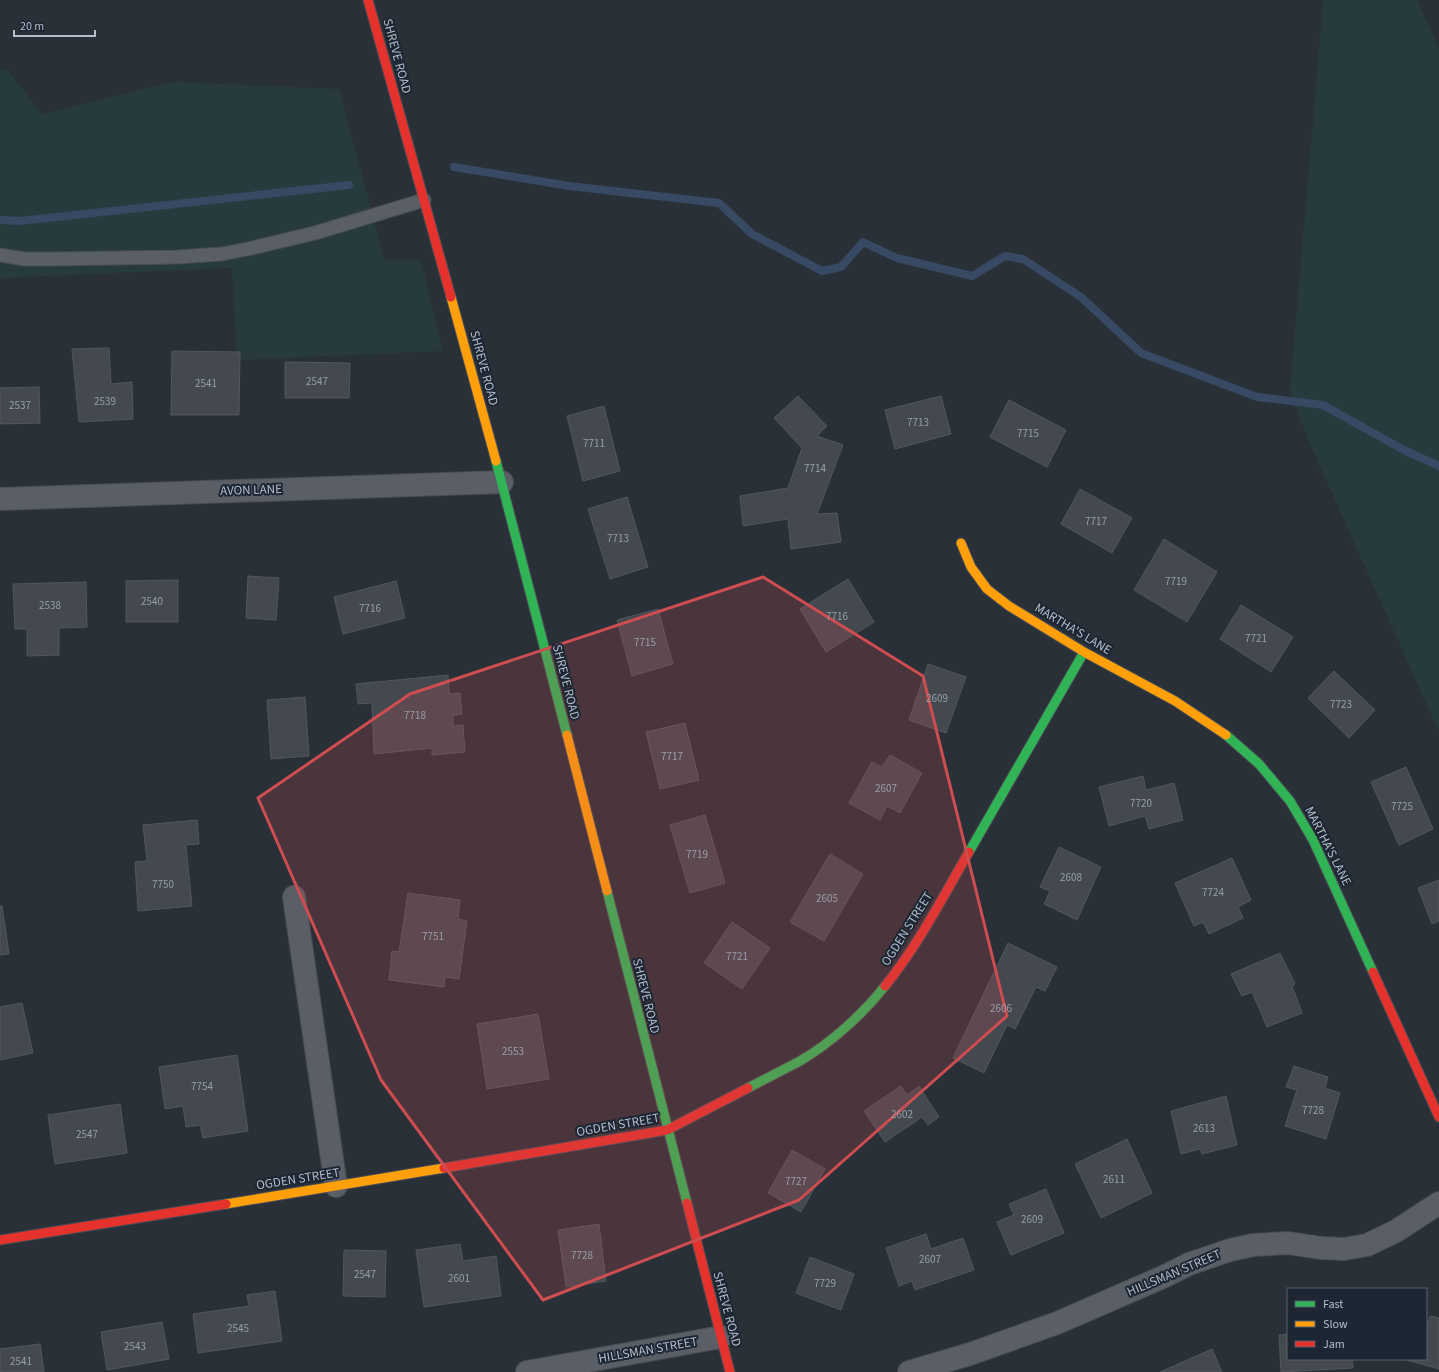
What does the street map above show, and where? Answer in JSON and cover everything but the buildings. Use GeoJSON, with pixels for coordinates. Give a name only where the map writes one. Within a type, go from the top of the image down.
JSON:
{"type":"FeatureCollection","features":[{"type":"Feature","properties":{"kind":"street","name":"SHREVE ROAD"},"geometry":{"type":"LineString","coordinates":[[368,0],[502,482],[730,1372]]}},
{"type":"Feature","properties":{"kind":"street","name":"AVON LANE"},"geometry":{"type":"LineString","coordinates":[[0,499],[502,482]]}},
{"type":"Feature","properties":{"kind":"street","name":"MARTHA'S LANE"},"geometry":{"type":"LineString","coordinates":[[961,543],[971,567],[987,589],[1009,606],[1084,652],[1175,701],[1222,731],[1259,764],[1290,801],[1313,840],[1439,1116]]}},
{"type":"Feature","properties":{"kind":"street","name":"OGDEN STREET"},"geometry":{"type":"LineString","coordinates":[[0,1240],[336,1186],[667,1130],[801,1060],[839,1033],[872,1003],[905,962],[1084,652]]}},
{"type":"Feature","properties":{"kind":"street"},"geometry":{"type":"LineString","coordinates":[[294,897],[336,1186]]}},
{"type":"Feature","properties":{"kind":"street","name":"HILLSMAN STREET"},"geometry":{"type":"LineString","coordinates":[[909,1372],[970,1354],[1057,1323],[1189,1264],[1230,1250],[1253,1245],[1288,1243],[1321,1248],[1344,1249],[1367,1245],[1396,1231],[1439,1203]]}},
{"type":"Feature","properties":{"kind":"street","name":"HILLSMAN STREET"},"geometry":{"type":"LineString","coordinates":[[528,1372],[721,1337]]}},
{"type":"Feature","properties":{"kind":"lane"},"geometry":{"type":"LineString","coordinates":[[0,255],[24,259],[53,259],[177,257],[222,254],[315,234],[424,200]]}},
{"type":"Feature","properties":{"kind":"highlighted area"},"geometry":{"type":"Polygon","coordinates":[[[763,577],[923,676],[1007,1016],[799,1200],[543,1300],[381,1080],[258,798],[410,694],[763,577]]]}},
{"type":"Feature","properties":{"kind":"green space"},"geometry":{"type":"Polygon","coordinates":[[[1323,0],[1417,0],[1439,48],[1439,732],[1310,444],[1290,393],[1323,0]]]}},
{"type":"Feature","properties":{"kind":"green space"},"geometry":{"type":"Polygon","coordinates":[[[0,69],[8,70],[42,114],[175,82],[339,89],[385,261],[421,260],[443,351],[237,360],[232,268],[0,278],[0,69]]]}},
{"type":"Feature","properties":{"kind":"waterway"},"geometry":{"type":"LineString","coordinates":[[454,167],[569,186],[719,203],[752,234],[822,271],[841,267],[863,242],[897,258],[972,276],[1005,256],[1023,259],[1081,297],[1141,353],[1257,397],[1323,405],[1404,450],[1439,466]]}},
{"type":"Feature","properties":{"kind":"waterway"},"geometry":{"type":"LineString","coordinates":[[0,220],[20,221],[349,185]]}},
{"type":"Feature","properties":{"kind":"traffic: fast"},"geometry":{"type":"LineString","coordinates":[[496,461],[567,735]]}},
{"type":"Feature","properties":{"kind":"traffic: fast"},"geometry":{"type":"LineString","coordinates":[[969,852],[1084,652]]}},
{"type":"Feature","properties":{"kind":"traffic: fast"},"geometry":{"type":"LineString","coordinates":[[1226,735],[1259,764],[1290,801],[1313,840],[1373,972]]}},
{"type":"Feature","properties":{"kind":"traffic: fast"},"geometry":{"type":"LineString","coordinates":[[607,891],[687,1203]]}},
{"type":"Feature","properties":{"kind":"traffic: fast"},"geometry":{"type":"LineString","coordinates":[[748,1088],[800,1061],[823,1046],[857,1017],[885,986]]}},
{"type":"Feature","properties":{"kind":"traffic: slow"},"geometry":{"type":"LineString","coordinates":[[451,297],[496,461]]}},
{"type":"Feature","properties":{"kind":"traffic: slow"},"geometry":{"type":"LineString","coordinates":[[961,543],[971,567],[987,589],[1009,606],[1084,652],[1175,701],[1226,735]]}},
{"type":"Feature","properties":{"kind":"traffic: slow"},"geometry":{"type":"LineString","coordinates":[[567,735],[607,891]]}},
{"type":"Feature","properties":{"kind":"traffic: slow"},"geometry":{"type":"LineString","coordinates":[[226,1204],[444,1168]]}},
{"type":"Feature","properties":{"kind":"traffic: jam"},"geometry":{"type":"LineString","coordinates":[[368,0],[451,297]]}},
{"type":"Feature","properties":{"kind":"traffic: jam"},"geometry":{"type":"LineString","coordinates":[[885,986],[909,954],[940,904],[969,852]]}},
{"type":"Feature","properties":{"kind":"traffic: jam"},"geometry":{"type":"LineString","coordinates":[[1373,972],[1439,1117]]}},
{"type":"Feature","properties":{"kind":"traffic: jam"},"geometry":{"type":"LineString","coordinates":[[444,1168],[667,1130],[748,1088]]}},
{"type":"Feature","properties":{"kind":"traffic: jam"},"geometry":{"type":"LineString","coordinates":[[687,1203],[730,1372]]}},
{"type":"Feature","properties":{"kind":"traffic: jam"},"geometry":{"type":"LineString","coordinates":[[0,1240],[226,1204]]}}]}
